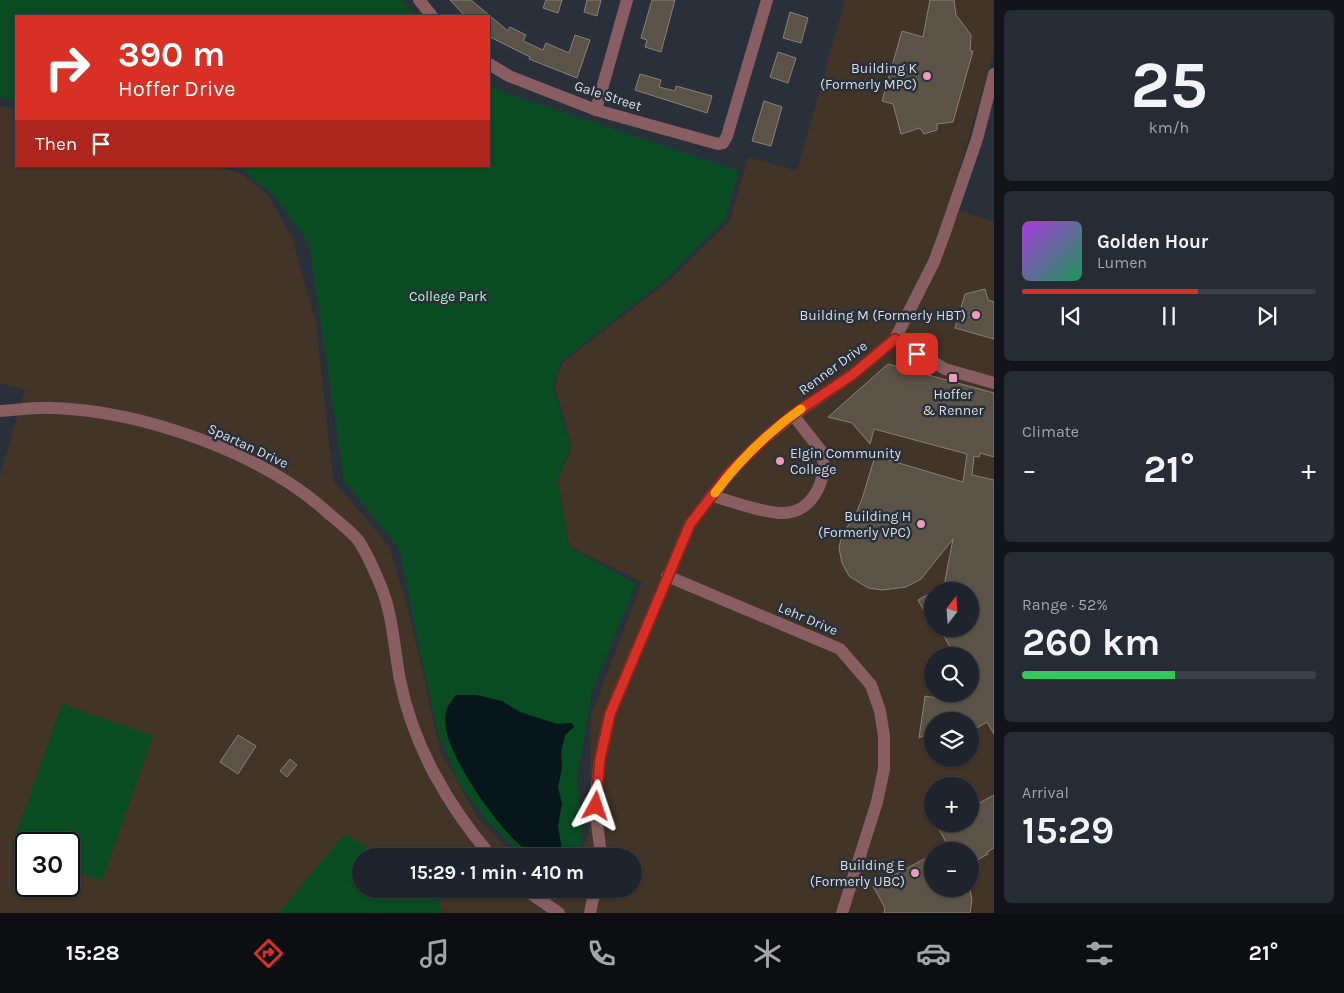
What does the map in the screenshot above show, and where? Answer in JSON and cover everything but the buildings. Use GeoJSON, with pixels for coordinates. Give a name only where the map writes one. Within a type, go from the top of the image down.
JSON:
{"type":"FeatureCollection","features":[{"type":"Feature","properties":{"kind":"street"},"geometry":{"type":"LineString","coordinates":[[419,0],[431,15]]}},
{"type":"Feature","properties":{"kind":"street"},"geometry":{"type":"LineString","coordinates":[[596,110],[627,0]]}},
{"type":"Feature","properties":{"kind":"street","name":"Gale Street"},"geometry":{"type":"LineString","coordinates":[[490,65],[509,76],[596,110],[714,143],[723,143],[727,136],[767,0]]}},
{"type":"Feature","properties":{"kind":"street","name":"Renner Drive"},"geometry":{"type":"LineString","coordinates":[[600,848],[596,806],[600,759],[610,714],[690,524],[731,471],[792,415],[852,375],[895,339],[934,262],[978,139],[994,74]]}},
{"type":"Feature","properties":{"kind":"street"},"geometry":{"type":"LineString","coordinates":[[895,339],[945,369],[994,383]]}},
{"type":"Feature","properties":{"kind":"street","name":"Spartan Drive"},"geometry":{"type":"LineString","coordinates":[[0,411],[52,408],[98,414],[165,427],[213,445],[265,468],[305,492],[358,540],[381,585],[390,616],[400,680],[410,720],[431,768],[464,826],[483,848]]}},
{"type":"Feature","properties":{"kind":"street"},"geometry":{"type":"LineString","coordinates":[[712,496],[780,513],[795,510],[809,502],[822,482],[824,460],[822,452],[792,415]]}},
{"type":"Feature","properties":{"kind":"street","name":"Lehr Drive"},"geometry":{"type":"LineString","coordinates":[[668,576],[840,649],[871,684],[880,709],[884,736],[884,769],[877,802],[842,913]]}},
{"type":"Feature","properties":{"kind":"street"},"geometry":{"type":"LineString","coordinates":[[537,898],[559,913]]}},
{"type":"Feature","properties":{"kind":"street"},"geometry":{"type":"LineString","coordinates":[[590,913],[593,898]]}},
{"type":"Feature","properties":{"kind":"shaded area","name":"Elgin Community College"},"geometry":{"type":"Polygon","coordinates":[[[845,0],[993,0],[994,52],[948,208],[994,221],[994,913],[0,913],[0,476],[25,390],[0,383],[0,106],[15,110],[15,167],[218,167],[240,173],[267,194],[292,237],[316,324],[333,480],[389,546],[411,621],[440,751],[478,818],[506,848],[352,848],[352,898],[642,898],[642,848],[583,848],[589,833],[591,716],[642,582],[569,546],[558,479],[572,447],[555,386],[562,363],[670,280],[730,221],[748,157],[797,171],[845,0]]]}},
{"type":"Feature","properties":{"kind":"shaded area"},"geometry":{"type":"Polygon","coordinates":[[[456,695],[477,695],[502,701],[520,712],[557,724],[572,723],[574,727],[565,735],[561,752],[562,768],[558,787],[562,804],[558,826],[562,848],[523,848],[494,816],[479,796],[455,755],[445,722],[445,714],[449,704],[456,695]]]}},
{"type":"Feature","properties":{"kind":"green space"},"geometry":{"type":"Polygon","coordinates":[[[0,0],[403,0],[414,15],[15,15],[15,102],[0,97],[0,0]]]}},
{"type":"Feature","properties":{"kind":"green space","name":"College Park"},"geometry":{"type":"Polygon","coordinates":[[[490,84],[503,92],[739,171],[725,219],[665,280],[561,361],[553,386],[571,447],[557,480],[569,547],[636,584],[592,691],[577,777],[582,841],[580,848],[515,848],[489,823],[460,785],[438,732],[421,658],[400,550],[344,481],[309,243],[275,197],[238,167],[490,167],[490,84]]]}},
{"type":"Feature","properties":{"kind":"green space"},"geometry":{"type":"Polygon","coordinates":[[[62,704],[153,736],[102,881],[80,873],[80,832],[17,832],[62,704]]]}},
{"type":"Feature","properties":{"kind":"green space"},"geometry":{"type":"Polygon","coordinates":[[[345,834],[369,848],[352,848],[352,898],[438,898],[442,913],[278,913],[345,834]]]}},
{"type":"Feature","properties":{"kind":"green space"},"geometry":{"type":"Polygon","coordinates":[[[15,838],[15,850],[11,849],[15,838]]]}},
{"type":"Feature","properties":{"kind":"slow traffic"},"geometry":{"type":"LineString","coordinates":[[715,493],[731,471],[766,437],[801,409]]}},
{"type":"Feature","properties":{"kind":"place","name":"Building K (Formerly MPC)"},"geometry":{"type":"Point","coordinates":[927,76]}},
{"type":"Feature","properties":{"kind":"place","name":"Building M (Formerly HBT)"},"geometry":{"type":"Point","coordinates":[976,315]}},
{"type":"Feature","properties":{"kind":"place","name":"Hoffer & Renner"},"geometry":{"type":"Point","coordinates":[953,378]}},
{"type":"Feature","properties":{"kind":"place","name":"Elgin Community College"},"geometry":{"type":"Point","coordinates":[780,461]}},
{"type":"Feature","properties":{"kind":"place","name":"Building H (Formerly VPC)"},"geometry":{"type":"Point","coordinates":[921,524]}},
{"type":"Feature","properties":{"kind":"place","name":"Building E (Formerly UBC)"},"geometry":{"type":"Point","coordinates":[915,873]}},
{"type":"Feature","properties":{"kind":"route"},"geometry":{"type":"LineString","coordinates":[[596,806],[600,759],[610,714],[690,524],[731,471],[792,415],[852,375],[895,339],[917,354]]}}]}
